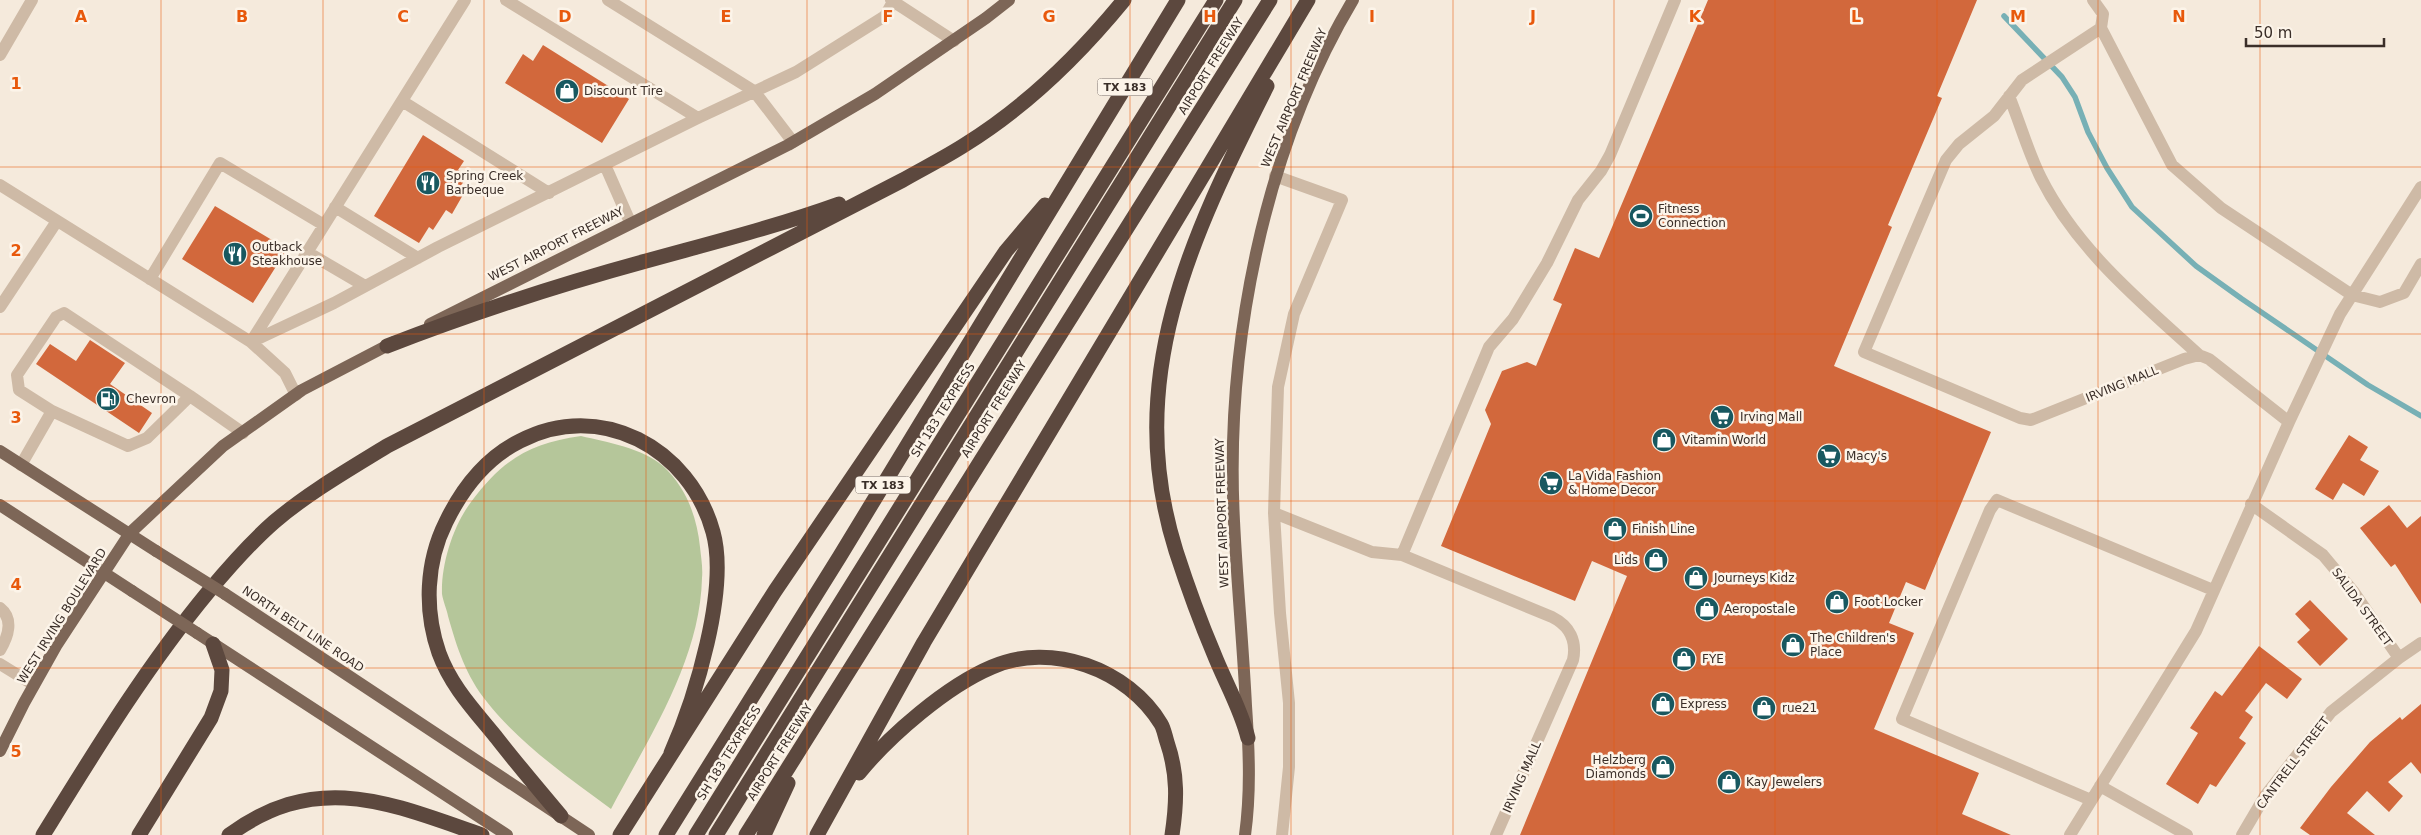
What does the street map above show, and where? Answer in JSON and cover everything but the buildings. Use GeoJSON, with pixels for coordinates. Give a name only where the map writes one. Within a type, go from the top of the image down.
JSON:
{"type":"FeatureCollection","features":[{"type":"Feature","properties":{"kind":"highway"},"geometry":{"type":"LineString","coordinates":[[43,835],[128,699],[171,637],[235,561],[274,522],[330,482],[387,446],[903,180],[967,144],[1012,112],[1058,73],[1124,0]]}},
{"type":"Feature","properties":{"kind":"highway","name":"TX 183"},"geometry":{"type":"LineString","coordinates":[[666,835],[1178,0]]}},
{"type":"Feature","properties":{"kind":"highway","name":"SH 183 TEXPRESS"},"geometry":{"type":"LineString","coordinates":[[696,835],[1216,0]]}},
{"type":"Feature","properties":{"kind":"highway"},"geometry":{"type":"LineString","coordinates":[[719,830],[1235,0]]}},
{"type":"Feature","properties":{"kind":"highway","name":"AIRPORT FREEWAY"},"geometry":{"type":"LineString","coordinates":[[746,835],[1270,0]]}},
{"type":"Feature","properties":{"kind":"highway"},"geometry":{"type":"LineString","coordinates":[[1248,738],[1213,653],[1176,552],[1166,516],[1160,477],[1157,422],[1158,388],[1171,312],[1183,271],[1202,222],[1233,153],[1310,0]]}},
{"type":"Feature","properties":{"kind":"highway"},"geometry":{"type":"LineString","coordinates":[[817,835],[924,642],[1310,0]]}},
{"type":"Feature","properties":{"kind":"highway"},"geometry":{"type":"LineString","coordinates":[[620,835],[776,592],[1006,251],[1078,165]]}},
{"type":"Feature","properties":{"kind":"highway"},"geometry":{"type":"LineString","coordinates":[[387,346],[521,298],[793,220],[903,180]]}},
{"type":"Feature","properties":{"kind":"highway"},"geometry":{"type":"LineString","coordinates":[[560,816],[454,686],[439,652],[430,614],[430,572],[440,533],[459,496],[489,462],[519,441],[548,429],[582,425],[616,430],[649,444],[677,466],[701,498],[714,533],[717,572],[713,612],[694,686],[671,753]]}},
{"type":"Feature","properties":{"kind":"highway"},"geometry":{"type":"LineString","coordinates":[[139,835],[211,718],[221,691],[222,670],[213,644]]}},
{"type":"Feature","properties":{"kind":"highway"},"geometry":{"type":"LineString","coordinates":[[838,798],[884,746],[924,711],[958,685],[993,666],[1028,657],[1065,659],[1102,670],[1136,694],[1161,724],[1174,763],[1177,800],[1172,835]]}},
{"type":"Feature","properties":{"kind":"highway"},"geometry":{"type":"LineString","coordinates":[[764,835],[814,725]]}},
{"type":"Feature","properties":{"kind":"highway"},"geometry":{"type":"LineString","coordinates":[[229,835],[249,821],[287,804],[329,796],[371,800],[423,814],[482,835]]}},
{"type":"Feature","properties":{"kind":"main road","name":"WEST AIRPORT FREEWAY"},"geometry":{"type":"LineString","coordinates":[[130,532],[214,453],[296,395],[387,346],[630,222],[793,142],[875,94],[1009,0]]}},
{"type":"Feature","properties":{"kind":"main road","name":"WEST AIRPORT FREEWAY"},"geometry":{"type":"LineString","coordinates":[[1245,835],[1249,783],[1248,738],[1234,515],[1233,425],[1238,371],[1248,299],[1275,176],[1316,75],[1353,0]]}},
{"type":"Feature","properties":{"kind":"main road","name":"NORTH BELT LINE ROAD"},"geometry":{"type":"LineString","coordinates":[[0,451],[130,532],[156,551],[225,594],[589,835]]}},
{"type":"Feature","properties":{"kind":"main road"},"geometry":{"type":"LineString","coordinates":[[0,505],[507,835]]}},
{"type":"Feature","properties":{"kind":"main road","name":"WEST IRVING BOULEVARD"},"geometry":{"type":"LineString","coordinates":[[24,703],[56,646],[105,574],[130,532]]}},
{"type":"Feature","properties":{"kind":"main road"},"geometry":{"type":"LineString","coordinates":[[0,751],[24,703]]}},
{"type":"Feature","properties":{"kind":"street"},"geometry":{"type":"LineString","coordinates":[[0,54],[32,0]]}},
{"type":"Feature","properties":{"kind":"street"},"geometry":{"type":"LineString","coordinates":[[251,342],[465,0]]}},
{"type":"Feature","properties":{"kind":"street"},"geometry":{"type":"LineString","coordinates":[[506,0],[698,118]]}},
{"type":"Feature","properties":{"kind":"street"},"geometry":{"type":"LineString","coordinates":[[608,0],[754,91],[793,142]]}},
{"type":"Feature","properties":{"kind":"street"},"geometry":{"type":"LineString","coordinates":[[251,342],[698,118],[796,72],[885,16],[892,0],[954,40]]}},
{"type":"Feature","properties":{"kind":"street"},"geometry":{"type":"LineString","coordinates":[[1402,555],[1489,346],[1513,319],[1547,263],[1578,200],[1601,171],[1610,155],[1675,0]]}},
{"type":"Feature","properties":{"kind":"street"},"geometry":{"type":"LineString","coordinates":[[2094,0],[2103,14],[2101,28],[2172,165],[2221,208],[2352,295],[2380,302],[2404,293],[2421,264]]}},
{"type":"Feature","properties":{"kind":"street","name":"IRVING MALL"},"geometry":{"type":"LineString","coordinates":[[2101,28],[2022,80],[1994,116],[1959,144],[1946,160],[1864,352],[2020,418],[2031,420],[2184,359],[2199,356]]}},
{"type":"Feature","properties":{"kind":"street"},"geometry":{"type":"LineString","coordinates":[[2009,96],[2041,178],[2080,241],[2122,285],[2199,356],[2210,358],[2289,422]]}},
{"type":"Feature","properties":{"kind":"street"},"geometry":{"type":"LineString","coordinates":[[402,101],[549,193]]}},
{"type":"Feature","properties":{"kind":"street"},"geometry":{"type":"LineString","coordinates":[[150,279],[220,163],[324,225]]}},
{"type":"Feature","properties":{"kind":"street"},"geometry":{"type":"LineString","coordinates":[[605,165],[630,222]]}},
{"type":"Feature","properties":{"kind":"street"},"geometry":{"type":"LineString","coordinates":[[1275,176],[1342,200],[1297,306],[1287,341],[1277,407],[1274,514],[1280,613],[1289,703],[1289,781],[1282,835]]}},
{"type":"Feature","properties":{"kind":"street"},"geometry":{"type":"LineString","coordinates":[[0,185],[251,342],[284,373],[296,395]]}},
{"type":"Feature","properties":{"kind":"street"},"geometry":{"type":"LineString","coordinates":[[2070,835],[2189,643],[2251,504],[2340,314],[2421,187]]}},
{"type":"Feature","properties":{"kind":"street"},"geometry":{"type":"LineString","coordinates":[[335,207],[418,258]]}},
{"type":"Feature","properties":{"kind":"street"},"geometry":{"type":"LineString","coordinates":[[0,307],[57,221]]}},
{"type":"Feature","properties":{"kind":"street"},"geometry":{"type":"LineString","coordinates":[[307,252],[365,286]]}},
{"type":"Feature","properties":{"kind":"street"},"geometry":{"type":"LineString","coordinates":[[190,396],[147,438],[128,446],[52,411],[19,390],[17,375],[56,317],[64,313],[190,396],[243,433]]}},
{"type":"Feature","properties":{"kind":"street"},"geometry":{"type":"LineString","coordinates":[[21,464],[52,411]]}},
{"type":"Feature","properties":{"kind":"street"},"geometry":{"type":"LineString","coordinates":[[2091,800],[1902,718],[1990,510],[1997,500],[2213,590]]}},
{"type":"Feature","properties":{"kind":"street","name":"SALIDA STREET"},"geometry":{"type":"LineString","coordinates":[[2251,504],[2305,540],[2323,555],[2353,591],[2399,658]]}},
{"type":"Feature","properties":{"kind":"street","name":"IRVING MALL"},"geometry":{"type":"LineString","coordinates":[[1274,514],[1372,552],[1402,555],[1552,617],[1564,624],[1573,640],[1575,650],[1573,660],[1496,835]]}},
{"type":"Feature","properties":{"kind":"street"},"geometry":{"type":"LineString","coordinates":[[0,608],[7,616],[9,625],[8,635],[0,650]]}},
{"type":"Feature","properties":{"kind":"street","name":"CANTRELL STREET"},"geometry":{"type":"LineString","coordinates":[[2242,835],[2265,796],[2331,712],[2421,643]]}},
{"type":"Feature","properties":{"kind":"street"},"geometry":{"type":"LineString","coordinates":[[0,664],[34,686]]}},
{"type":"Feature","properties":{"kind":"street","name":"WEST IRVING BOULEVARD"},"geometry":{"type":"LineString","coordinates":[[0,738],[24,703]]}},
{"type":"Feature","properties":{"kind":"street"},"geometry":{"type":"LineString","coordinates":[[2100,786],[2187,835]]}},
{"type":"Feature","properties":{"kind":"green space"},"geometry":{"type":"Polygon","coordinates":[[[581,436],[635,450],[655,460],[671,474],[684,493],[693,514],[702,566],[699,609],[682,669],[656,726],[611,809],[530,746],[500,718],[487,702],[473,682],[463,661],[442,594],[442,582],[449,546],[459,522],[483,487],[506,465],[532,449],[547,443],[581,436]]]}},
{"type":"Feature","properties":{"kind":"waterway"},"geometry":{"type":"LineString","coordinates":[[2004,16],[2062,77],[2075,97],[2088,132],[2107,168],[2132,207],[2196,266],[2368,385],[2421,416]]}},
{"type":"Feature","properties":{"kind":"place","name":"Discount Tire"},"geometry":{"type":"Point","coordinates":[567,91]}},
{"type":"Feature","properties":{"kind":"place","name":"Spring Creek Barbeque"},"geometry":{"type":"Point","coordinates":[428,183]}},
{"type":"Feature","properties":{"kind":"place","name":"Fitness Connection"},"geometry":{"type":"Point","coordinates":[1641,216]}},
{"type":"Feature","properties":{"kind":"place","name":"Outback Steakhouse"},"geometry":{"type":"Point","coordinates":[235,254]}},
{"type":"Feature","properties":{"kind":"place","name":"Chevron"},"geometry":{"type":"Point","coordinates":[108,399]}},
{"type":"Feature","properties":{"kind":"place","name":"Irving Mall"},"geometry":{"type":"Point","coordinates":[1722,417]}},
{"type":"Feature","properties":{"kind":"place","name":"Vitamin World"},"geometry":{"type":"Point","coordinates":[1664,440]}},
{"type":"Feature","properties":{"kind":"place","name":"Macy's"},"geometry":{"type":"Point","coordinates":[1829,456]}},
{"type":"Feature","properties":{"kind":"place","name":"La Vida Fashion & Home Decor"},"geometry":{"type":"Point","coordinates":[1551,483]}},
{"type":"Feature","properties":{"kind":"place","name":"Finish Line"},"geometry":{"type":"Point","coordinates":[1615,529]}},
{"type":"Feature","properties":{"kind":"place","name":"Lids"},"geometry":{"type":"Point","coordinates":[1656,560]}},
{"type":"Feature","properties":{"kind":"place","name":"Journeys Kidz"},"geometry":{"type":"Point","coordinates":[1696,578]}},
{"type":"Feature","properties":{"kind":"place","name":"Foot Locker"},"geometry":{"type":"Point","coordinates":[1837,602]}},
{"type":"Feature","properties":{"kind":"place","name":"Aeropostale"},"geometry":{"type":"Point","coordinates":[1707,609]}},
{"type":"Feature","properties":{"kind":"place","name":"The Children's Place"},"geometry":{"type":"Point","coordinates":[1793,645]}},
{"type":"Feature","properties":{"kind":"place","name":"FYE"},"geometry":{"type":"Point","coordinates":[1684,659]}},
{"type":"Feature","properties":{"kind":"place","name":"Express"},"geometry":{"type":"Point","coordinates":[1663,704]}},
{"type":"Feature","properties":{"kind":"place","name":"rue21"},"geometry":{"type":"Point","coordinates":[1764,708]}},
{"type":"Feature","properties":{"kind":"place","name":"Helzberg Diamonds"},"geometry":{"type":"Point","coordinates":[1663,767]}},
{"type":"Feature","properties":{"kind":"place","name":"Kay Jewelers"},"geometry":{"type":"Point","coordinates":[1729,782]}}]}
